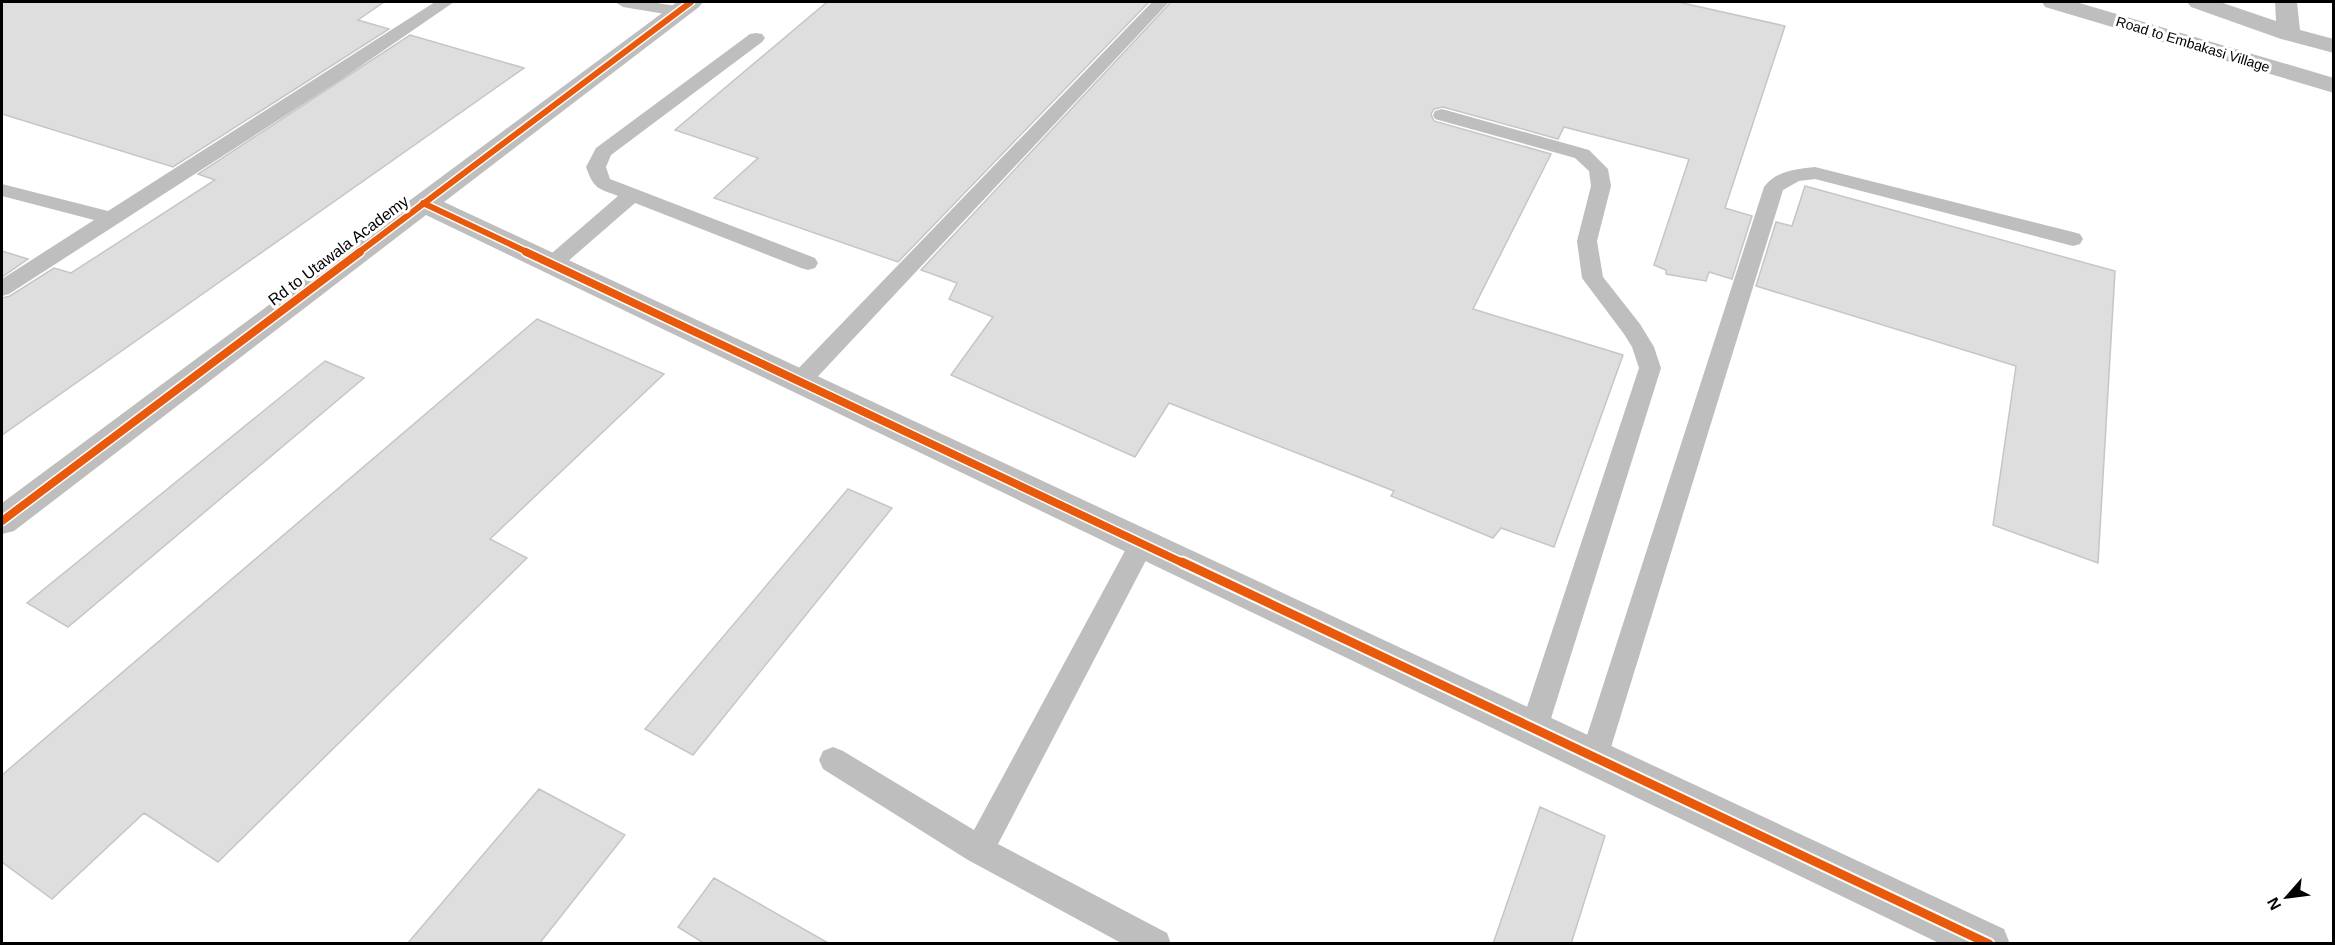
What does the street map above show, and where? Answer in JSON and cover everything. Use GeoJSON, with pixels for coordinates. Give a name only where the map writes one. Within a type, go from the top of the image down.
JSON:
{"type":"FeatureCollection","features":[{"type":"Feature","properties":{"kind":"street","name":"Road to Embakasi Village"},"geometry":{"type":"LineString","coordinates":[[2053,2],[2334,86]]}},
{"type":"Feature","properties":{"kind":"street"},"geometry":{"type":"LineString","coordinates":[[2199,2],[2289,34],[2334,46]]}},
{"type":"Feature","properties":{"kind":"street"},"geometry":{"type":"LineString","coordinates":[[2286,2],[2289,34]]}},
{"type":"Feature","properties":{"kind":"street","name":"Rd to Utawala Academy"},"geometry":{"type":"LineString","coordinates":[[2,521],[684,6]]}},
{"type":"Feature","properties":{"kind":"street"},"geometry":{"type":"LineString","coordinates":[[423,203],[1989,944]]}},
{"type":"Feature","properties":{"kind":"lane"},"geometry":{"type":"LineString","coordinates":[[2,289],[325,84],[446,2]]}},
{"type":"Feature","properties":{"kind":"lane"},"geometry":{"type":"LineString","coordinates":[[622,2],[684,6]]}},
{"type":"Feature","properties":{"kind":"lane"},"geometry":{"type":"LineString","coordinates":[[800,381],[1161,2]]}},
{"type":"Feature","properties":{"kind":"lane"},"geometry":{"type":"LineString","coordinates":[[756,38],[603,152],[596,167],[602,183],[808,263]]}},
{"type":"Feature","properties":{"kind":"lane"},"geometry":{"type":"LineString","coordinates":[[1442,115],[1582,154],[1598,169],[1600,186],[1587,241],[1593,278],[1632,329],[1643,347],[1650,368],[1534,728]]}},
{"type":"Feature","properties":{"kind":"lane"},"geometry":{"type":"LineString","coordinates":[[1594,757],[1774,187],[1794,175],[1815,172],[2073,239]]}},
{"type":"Feature","properties":{"kind":"lane"},"geometry":{"type":"LineString","coordinates":[[2,190],[111,218]]}},
{"type":"Feature","properties":{"kind":"lane"},"geometry":{"type":"LineString","coordinates":[[552,264],[632,195]]}},
{"type":"Feature","properties":{"kind":"lane"},"geometry":{"type":"LineString","coordinates":[[979,850],[1142,543]]}},
{"type":"Feature","properties":{"kind":"lane"},"geometry":{"type":"LineString","coordinates":[[833,760],[979,850],[1156,944]]}},
{"type":"Feature","properties":{"kind":"building"},"geometry":{"type":"Polygon","coordinates":[[[2,2],[384,2],[358,20],[389,29],[173,167],[2,114],[2,2]]]}},
{"type":"Feature","properties":{"kind":"building"},"geometry":{"type":"Polygon","coordinates":[[[827,2],[1149,2],[898,262],[714,198],[758,158],[675,130],[827,2]]]}},
{"type":"Feature","properties":{"kind":"building"},"geometry":{"type":"Polygon","coordinates":[[[1171,2],[1678,2],[1785,26],[1725,208],[1752,216],[1732,279],[1709,272],[1706,281],[1666,274],[1666,270],[1654,265],[1689,159],[1564,127],[1558,139],[1443,107],[1434,109],[1431,114],[1434,121],[1551,154],[1473,309],[1623,355],[1554,547],[1501,528],[1493,538],[1391,496],[1394,491],[1169,403],[1135,457],[951,375],[993,317],[949,299],[957,283],[921,270],[1171,2]]]}},
{"type":"Feature","properties":{"kind":"building"},"geometry":{"type":"Polygon","coordinates":[[[410,35],[524,68],[2,435],[2,298],[10,296],[54,268],[71,273],[215,180],[198,174],[410,35]]]}},
{"type":"Feature","properties":{"kind":"building"},"geometry":{"type":"Polygon","coordinates":[[[1805,186],[2115,271],[2098,563],[1993,525],[2016,366],[1756,286],[1776,222],[1792,226],[1805,186]]]}},
{"type":"Feature","properties":{"kind":"building"},"geometry":{"type":"Polygon","coordinates":[[[2,251],[28,259],[2,277],[2,251]]]}},
{"type":"Feature","properties":{"kind":"building"},"geometry":{"type":"Polygon","coordinates":[[[537,319],[664,374],[490,539],[527,558],[218,862],[144,813],[52,899],[2,862],[2,775],[537,319]]]}},
{"type":"Feature","properties":{"kind":"building"},"geometry":{"type":"Polygon","coordinates":[[[325,361],[364,378],[68,627],[27,603],[325,361]]]}},
{"type":"Feature","properties":{"kind":"building"},"geometry":{"type":"Polygon","coordinates":[[[848,489],[892,508],[693,755],[645,729],[848,489]]]}},
{"type":"Feature","properties":{"kind":"building"},"geometry":{"type":"Polygon","coordinates":[[[539,789],[625,835],[539,944],[407,944],[539,789]]]}},
{"type":"Feature","properties":{"kind":"building"},"geometry":{"type":"Polygon","coordinates":[[[1540,807],[1605,836],[1571,944],[1493,944],[1540,807]]]}},
{"type":"Feature","properties":{"kind":"building"},"geometry":{"type":"Polygon","coordinates":[[[714,878],[830,944],[705,944],[678,927],[714,878]]]}},
{"type":"Feature","properties":{"kind":"cycle path"},"geometry":{"type":"LineString","coordinates":[[2,521],[691,2]]}},
{"type":"Feature","properties":{"kind":"cycle path"},"geometry":{"type":"LineString","coordinates":[[423,203],[1989,944]]}}]}
